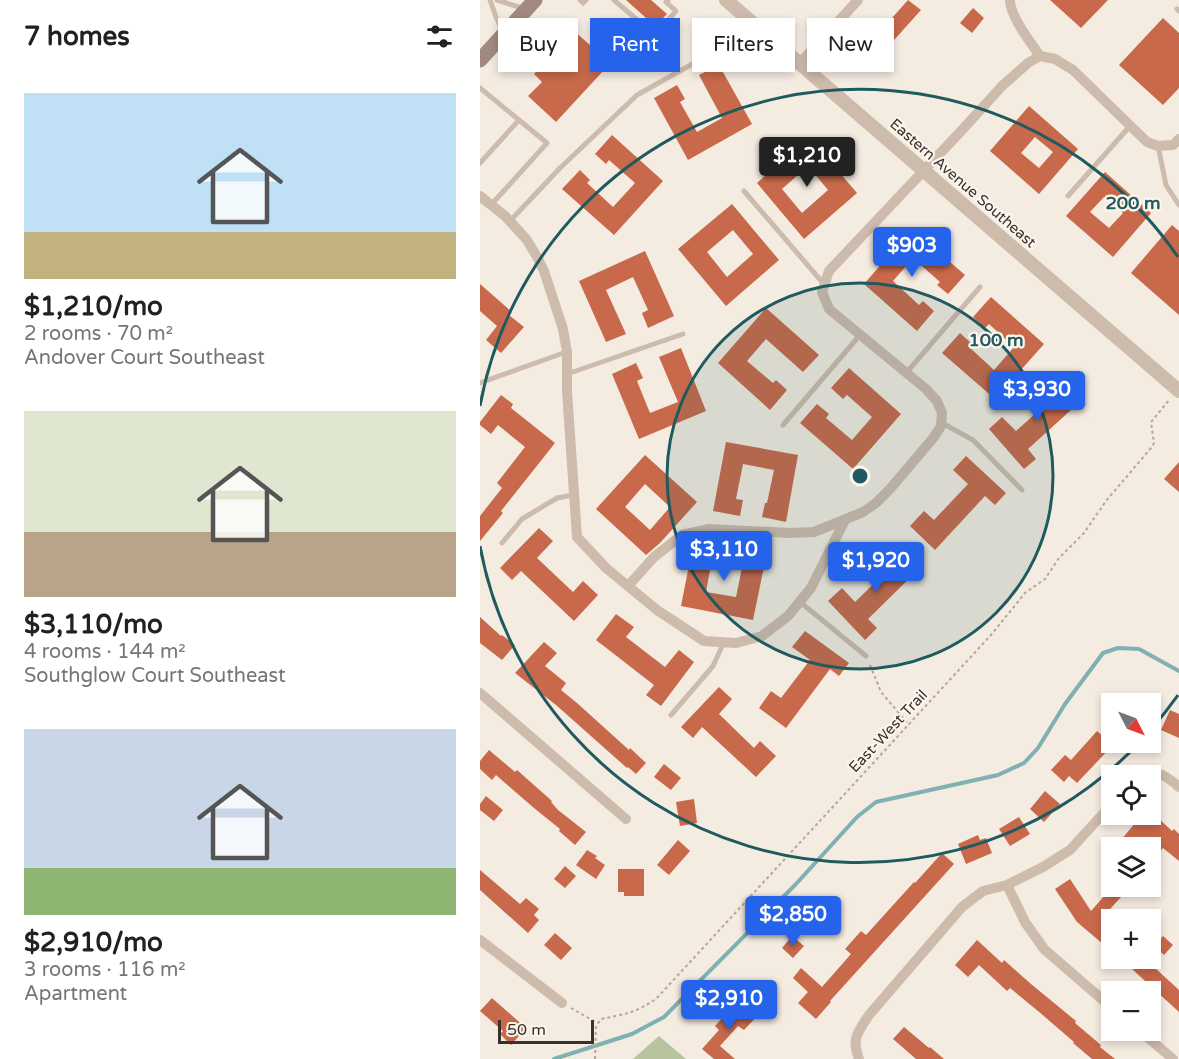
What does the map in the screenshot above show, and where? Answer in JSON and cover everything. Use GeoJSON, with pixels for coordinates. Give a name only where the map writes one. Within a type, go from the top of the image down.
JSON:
{"type":"FeatureCollection","features":[{"type":"Feature","properties":{"kind":"main road"},"geometry":{"type":"LineString","coordinates":[[518,18],[531,5]]}},
{"type":"Feature","properties":{"kind":"main road"},"geometry":{"type":"LineString","coordinates":[[480,60],[498,40]]}},
{"type":"Feature","properties":{"kind":"street","name":"Eastern Avenue Southeast"},"geometry":{"type":"LineString","coordinates":[[726,0],[1177,392]]}},
{"type":"Feature","properties":{"kind":"street"},"geometry":{"type":"LineString","coordinates":[[799,64],[858,0]]}},
{"type":"Feature","properties":{"kind":"street"},"geometry":{"type":"LineString","coordinates":[[1010,0],[1016,17],[1040,56]]}},
{"type":"Feature","properties":{"kind":"street"},"geometry":{"type":"LineString","coordinates":[[628,586],[654,557],[682,535],[709,529],[814,532],[863,512],[890,489],[934,437],[941,426],[942,413],[937,401],[926,389],[829,309],[822,292],[829,271],[1002,86],[1028,63],[1040,56],[1055,58],[1073,70],[1147,142],[1158,146],[1173,145],[1179,139]]}},
{"type":"Feature","properties":{"kind":"street"},"geometry":{"type":"LineString","coordinates":[[480,196],[510,221],[527,240],[544,272],[563,329],[567,352],[573,495],[578,537],[606,568],[657,609],[704,641],[736,643],[762,636],[788,616],[812,588],[844,520]]}},
{"type":"Feature","properties":{"kind":"street"},"geometry":{"type":"LineString","coordinates":[[480,693],[626,819]]}},
{"type":"Feature","properties":{"kind":"street"},"geometry":{"type":"LineString","coordinates":[[1161,774],[1179,787]]}},
{"type":"Feature","properties":{"kind":"street"},"geometry":{"type":"LineString","coordinates":[[857,1054],[856,1034],[869,1015],[962,907],[983,891],[1007,885],[1070,850],[1101,816]]}},
{"type":"Feature","properties":{"kind":"street"},"geometry":{"type":"LineString","coordinates":[[1007,885],[1025,922],[1044,949],[1101,998]]}},
{"type":"Feature","properties":{"kind":"street"},"geometry":{"type":"LineString","coordinates":[[480,940],[562,1003]]}},
{"type":"Feature","properties":{"kind":"street"},"geometry":{"type":"LineString","coordinates":[[1152,1041],[1173,1059]]}},
{"type":"Feature","properties":{"kind":"lane"},"geometry":{"type":"LineString","coordinates":[[490,0],[498,21]]}},
{"type":"Feature","properties":{"kind":"lane"},"geometry":{"type":"LineString","coordinates":[[497,0],[531,5]]}},
{"type":"Feature","properties":{"kind":"lane"},"geometry":{"type":"LineString","coordinates":[[580,0],[583,3],[586,0]]}},
{"type":"Feature","properties":{"kind":"lane"},"geometry":{"type":"LineString","coordinates":[[614,0],[655,35],[676,11],[666,1]]}},
{"type":"Feature","properties":{"kind":"lane"},"geometry":{"type":"LineString","coordinates":[[510,221],[560,168],[637,95],[692,64]]}},
{"type":"Feature","properties":{"kind":"lane"},"geometry":{"type":"LineString","coordinates":[[480,88],[547,143],[490,205]]}},
{"type":"Feature","properties":{"kind":"lane"},"geometry":{"type":"LineString","coordinates":[[480,163],[519,120]]}},
{"type":"Feature","properties":{"kind":"lane"},"geometry":{"type":"LineString","coordinates":[[1068,196],[1130,126]]}},
{"type":"Feature","properties":{"kind":"lane"},"geometry":{"type":"LineString","coordinates":[[1158,146],[1166,185],[1179,205]]}},
{"type":"Feature","properties":{"kind":"lane"},"geometry":{"type":"LineString","coordinates":[[744,191],[824,285]]}},
{"type":"Feature","properties":{"kind":"lane"},"geometry":{"type":"LineString","coordinates":[[907,373],[980,287]]}},
{"type":"Feature","properties":{"kind":"lane"},"geometry":{"type":"LineString","coordinates":[[567,374],[683,334]]}},
{"type":"Feature","properties":{"kind":"lane"},"geometry":{"type":"LineString","coordinates":[[783,425],[860,335]]}},
{"type":"Feature","properties":{"kind":"lane"},"geometry":{"type":"LineString","coordinates":[[480,383],[567,352]]}},
{"type":"Feature","properties":{"kind":"lane"},"geometry":{"type":"LineString","coordinates":[[941,423],[973,440],[1022,490]]}},
{"type":"Feature","properties":{"kind":"lane"},"geometry":{"type":"LineString","coordinates":[[502,543],[522,519],[557,498],[573,495]]}},
{"type":"Feature","properties":{"kind":"lane"},"geometry":{"type":"LineString","coordinates":[[800,602],[866,656]]}},
{"type":"Feature","properties":{"kind":"lane"},"geometry":{"type":"LineString","coordinates":[[671,715],[713,666],[724,642]]}},
{"type":"Feature","properties":{"kind":"path","name":"East-West Trail"},"geometry":{"type":"LineString","coordinates":[[597,1023],[601,1019],[629,1014],[656,999],[991,635],[1025,593],[1045,579],[1059,558],[1084,533],[1106,501],[1151,448],[1154,442],[1151,422],[1177,392]]}},
{"type":"Feature","properties":{"kind":"path"},"geometry":{"type":"LineString","coordinates":[[866,656],[881,692],[909,724]]}},
{"type":"Feature","properties":{"kind":"path"},"geometry":{"type":"LineString","coordinates":[[562,1003],[597,1023],[595,1059]]}},
{"type":"Feature","properties":{"kind":"green space"},"geometry":{"type":"Polygon","coordinates":[[[659,1036],[686,1059],[633,1059],[659,1036]]]}},
{"type":"Feature","properties":{"kind":"building"},"geometry":{"type":"Polygon","coordinates":[[[626,0],[651,0],[667,14],[663,18],[646,18],[626,0]]]}},
{"type":"Feature","properties":{"kind":"building"},"geometry":{"type":"Polygon","coordinates":[[[908,0],[921,10],[894,40],[894,18],[892,18],[908,0]]]}},
{"type":"Feature","properties":{"kind":"building"},"geometry":{"type":"Polygon","coordinates":[[[1050,0],[1108,0],[1081,28],[1050,0]]]}},
{"type":"Feature","properties":{"kind":"building"},"geometry":{"type":"Polygon","coordinates":[[[973,8],[984,18],[972,33],[960,23],[973,8]]]}},
{"type":"Feature","properties":{"kind":"building"},"geometry":{"type":"Polygon","coordinates":[[[1163,18],[1179,33],[1179,88],[1163,105],[1119,65],[1163,18]]]}},
{"type":"Feature","properties":{"kind":"building"},"geometry":{"type":"Polygon","coordinates":[[[578,34],[590,45],[590,72],[602,72],[556,122],[528,96],[542,82],[534,74],[536,72],[578,72],[578,34]]]}},
{"type":"Feature","properties":{"kind":"building"},"geometry":{"type":"Polygon","coordinates":[[[705,72],[723,72],[752,124],[688,160],[654,98],[677,85],[685,99],[680,102],[697,132],[722,118],[699,75],[705,72]]]}},
{"type":"Feature","properties":{"kind":"building"},"geometry":{"type":"Polygon","coordinates":[[[1029,106],[1078,149],[1039,194],[990,151],[1029,106]],[[1035,137],[1021,153],[1039,168],[1053,152],[1035,137]]]}},
{"type":"Feature","properties":{"kind":"building"},"geometry":{"type":"Polygon","coordinates":[[[612,135],[663,181],[614,235],[562,189],[580,170],[590,180],[587,183],[613,207],[635,183],[609,160],[606,164],[595,154],[612,135]]]}},
{"type":"Feature","properties":{"kind":"building"},"geometry":{"type":"Polygon","coordinates":[[[809,137],[857,193],[804,239],[757,183],[809,137]],[[808,166],[782,189],[802,213],[828,190],[808,166]]]}},
{"type":"Feature","properties":{"kind":"building"},"geometry":{"type":"Polygon","coordinates":[[[1105,172],[1151,213],[1113,257],[1066,216],[1105,172]],[[1104,197],[1090,212],[1109,228],[1123,213],[1104,197]]]}},
{"type":"Feature","properties":{"kind":"building"},"geometry":{"type":"Polygon","coordinates":[[[732,204],[779,260],[726,306],[678,249],[732,204]],[[733,230],[707,252],[727,277],[753,254],[733,230]]]}},
{"type":"Feature","properties":{"kind":"building"},"geometry":{"type":"Polygon","coordinates":[[[1172,225],[1179,231],[1179,315],[1131,273],[1172,225]]]}},
{"type":"Feature","properties":{"kind":"building"},"geometry":{"type":"Polygon","coordinates":[[[912,229],[965,275],[948,294],[937,285],[940,282],[913,258],[893,281],[919,305],[923,301],[934,311],[917,331],[864,284],[912,229]]]}},
{"type":"Feature","properties":{"kind":"building"},"geometry":{"type":"Polygon","coordinates":[[[645,251],[674,316],[648,328],[642,313],[648,310],[633,277],[606,290],[626,334],[606,342],[579,281],[645,251]]]}},
{"type":"Feature","properties":{"kind":"building"},"geometry":{"type":"Polygon","coordinates":[[[480,284],[512,312],[509,315],[524,327],[501,353],[486,340],[497,326],[480,311],[480,284]]]}},
{"type":"Feature","properties":{"kind":"building"},"geometry":{"type":"Polygon","coordinates":[[[991,297],[1044,344],[995,399],[942,353],[960,333],[971,343],[968,346],[994,370],[1014,347],[989,324],[985,328],[973,317],[991,297]]]}},
{"type":"Feature","properties":{"kind":"building"},"geometry":{"type":"Polygon","coordinates":[[[766,308],[819,355],[803,372],[766,339],[747,361],[773,383],[776,380],[787,390],[770,410],[718,363],[766,308]]]}},
{"type":"Feature","properties":{"kind":"building"},"geometry":{"type":"Polygon","coordinates":[[[681,348],[706,411],[639,439],[612,374],[636,363],[643,378],[637,381],[650,413],[678,402],[659,357],[681,348]]]}},
{"type":"Feature","properties":{"kind":"building"},"geometry":{"type":"Polygon","coordinates":[[[849,368],[901,414],[853,469],[800,423],[817,404],[829,414],[826,418],[852,440],[872,417],[847,395],[843,399],[831,388],[849,368]]]}},
{"type":"Feature","properties":{"kind":"building"},"geometry":{"type":"Polygon","coordinates":[[[1060,375],[1082,400],[1028,449],[1036,459],[1024,469],[989,429],[1002,417],[1016,431],[1053,398],[1044,389],[1060,375]]]}},
{"type":"Feature","properties":{"kind":"building"},"geometry":{"type":"Polygon","coordinates":[[[501,395],[513,404],[511,408],[555,443],[480,541],[480,516],[502,488],[497,483],[525,447],[498,425],[491,434],[480,425],[501,395]]]}},
{"type":"Feature","properties":{"kind":"building"},"geometry":{"type":"Polygon","coordinates":[[[726,442],[798,455],[786,522],[762,517],[774,470],[743,464],[736,499],[743,500],[740,516],[713,511],[726,442]]]}},
{"type":"Feature","properties":{"kind":"building"},"geometry":{"type":"Polygon","coordinates":[[[645,455],[697,502],[646,555],[596,509],[645,455]],[[645,484],[625,507],[650,530],[670,507],[645,484]]]}},
{"type":"Feature","properties":{"kind":"building"},"geometry":{"type":"Polygon","coordinates":[[[966,456],[1006,493],[995,505],[985,496],[935,550],[910,526],[924,511],[934,520],[968,484],[953,470],[966,456]]]}},
{"type":"Feature","properties":{"kind":"building"},"geometry":{"type":"Polygon","coordinates":[[[1179,462],[1179,492],[1164,479],[1179,462]]]}},
{"type":"Feature","properties":{"kind":"building"},"geometry":{"type":"Polygon","coordinates":[[[539,528],[553,541],[537,558],[573,592],[583,581],[598,595],[574,621],[521,571],[512,580],[500,568],[539,528]]]}},
{"type":"Feature","properties":{"kind":"building"},"geometry":{"type":"Polygon","coordinates":[[[694,540],[718,545],[715,559],[712,559],[706,592],[736,597],[743,563],[736,562],[739,546],[767,552],[753,620],[681,606],[694,540]]]}},
{"type":"Feature","properties":{"kind":"building"},"geometry":{"type":"Polygon","coordinates":[[[897,544],[920,568],[868,619],[877,628],[865,640],[828,601],[842,588],[855,602],[890,568],[882,558],[897,544]]]}},
{"type":"Feature","properties":{"kind":"building"},"geometry":{"type":"Polygon","coordinates":[[[616,614],[634,627],[626,637],[665,667],[679,650],[694,662],[661,706],[646,695],[654,685],[596,640],[616,614]]]}},
{"type":"Feature","properties":{"kind":"building"},"geometry":{"type":"Polygon","coordinates":[[[480,617],[515,645],[502,660],[480,643],[480,617]]]}},
{"type":"Feature","properties":{"kind":"building"},"geometry":{"type":"Polygon","coordinates":[[[805,631],[849,663],[839,676],[830,669],[786,728],[759,708],[771,691],[781,698],[810,660],[792,647],[805,631]]]}},
{"type":"Feature","properties":{"kind":"building"},"geometry":{"type":"Polygon","coordinates":[[[544,642],[557,653],[545,666],[566,683],[561,690],[646,763],[636,774],[515,673],[544,642]]]}},
{"type":"Feature","properties":{"kind":"building"},"geometry":{"type":"Polygon","coordinates":[[[719,687],[732,699],[719,714],[754,748],[760,741],[776,756],[756,777],[702,727],[693,738],[681,727],[719,687]]]}},
{"type":"Feature","properties":{"kind":"building"},"geometry":{"type":"Polygon","coordinates":[[[1170,710],[1179,714],[1179,738],[1161,730],[1170,710]]]}},
{"type":"Feature","properties":{"kind":"building"},"geometry":{"type":"Polygon","coordinates":[[[1097,731],[1101,734],[1101,753],[1105,753],[1077,783],[1069,776],[1064,782],[1051,770],[1065,755],[1071,760],[1097,731]]]}},
{"type":"Feature","properties":{"kind":"building"},"geometry":{"type":"Polygon","coordinates":[[[489,750],[515,772],[517,770],[552,801],[558,810],[586,832],[575,845],[559,831],[560,829],[496,775],[492,780],[480,769],[480,761],[489,750]]]}},
{"type":"Feature","properties":{"kind":"building"},"geometry":{"type":"Polygon","coordinates":[[[664,764],[681,778],[671,790],[654,777],[664,764]]]}},
{"type":"Feature","properties":{"kind":"building"},"geometry":{"type":"Polygon","coordinates":[[[1045,791],[1060,804],[1044,822],[1030,809],[1045,791]]]}},
{"type":"Feature","properties":{"kind":"building"},"geometry":{"type":"Polygon","coordinates":[[[486,796],[503,810],[494,821],[480,810],[480,804],[486,796]]]}},
{"type":"Feature","properties":{"kind":"building"},"geometry":{"type":"Polygon","coordinates":[[[694,799],[697,823],[680,826],[676,802],[694,799]]]}},
{"type":"Feature","properties":{"kind":"building"},"geometry":{"type":"Polygon","coordinates":[[[1019,817],[1030,834],[1010,846],[999,829],[1019,817]]]}},
{"type":"Feature","properties":{"kind":"building"},"geometry":{"type":"Polygon","coordinates":[[[1161,821],[1179,834],[1179,861],[1163,848],[1161,850],[1161,837],[1123,837],[1134,825],[1161,825],[1161,821]]]}},
{"type":"Feature","properties":{"kind":"building"},"geometry":{"type":"Polygon","coordinates":[[[978,835],[980,840],[986,838],[992,853],[966,864],[958,844],[978,835]]]}},
{"type":"Feature","properties":{"kind":"building"},"geometry":{"type":"Polygon","coordinates":[[[678,840],[690,851],[669,875],[657,865],[678,840]]]}},
{"type":"Feature","properties":{"kind":"building"},"geometry":{"type":"Polygon","coordinates":[[[587,850],[605,865],[596,879],[576,865],[587,850]]]}},
{"type":"Feature","properties":{"kind":"building"},"geometry":{"type":"Polygon","coordinates":[[[942,853],[954,864],[816,1019],[798,1003],[808,992],[793,978],[801,968],[822,987],[851,954],[845,949],[861,931],[866,935],[942,853]]]}},
{"type":"Feature","properties":{"kind":"building"},"geometry":{"type":"Polygon","coordinates":[[[565,866],[576,876],[565,888],[554,879],[565,866]]]}},
{"type":"Feature","properties":{"kind":"building"},"geometry":{"type":"Polygon","coordinates":[[[618,869],[644,869],[644,896],[624,896],[624,892],[618,892],[618,869]]]}},
{"type":"Feature","properties":{"kind":"building"},"geometry":{"type":"Polygon","coordinates":[[[480,870],[520,904],[526,898],[539,909],[534,915],[539,920],[528,933],[480,890],[480,870]]]}},
{"type":"Feature","properties":{"kind":"building"},"geometry":{"type":"Polygon","coordinates":[[[1070,879],[1091,911],[1103,897],[1121,897],[1110,909],[1101,909],[1101,942],[1077,922],[1055,889],[1070,879]]]}},
{"type":"Feature","properties":{"kind":"building"},"geometry":{"type":"Polygon","coordinates":[[[555,933],[572,948],[561,960],[544,945],[555,933]]]}},
{"type":"Feature","properties":{"kind":"building"},"geometry":{"type":"Polygon","coordinates":[[[792,936],[804,946],[793,958],[782,948],[792,936]]]}},
{"type":"Feature","properties":{"kind":"building"},"geometry":{"type":"Polygon","coordinates":[[[1163,936],[1173,945],[1164,955],[1161,952],[1163,936]]]}},
{"type":"Feature","properties":{"kind":"building"},"geometry":{"type":"Polygon","coordinates":[[[977,940],[1002,963],[1004,960],[1076,1021],[1075,1023],[1115,1059],[1092,1059],[1038,1011],[1010,988],[1007,991],[979,965],[968,977],[955,965],[977,940]]]}},
{"type":"Feature","properties":{"kind":"building"},"geometry":{"type":"Polygon","coordinates":[[[1132,969],[1156,969],[1179,990],[1179,1012],[1161,996],[1161,981],[1145,981],[1132,969]]]}},
{"type":"Feature","properties":{"kind":"building"},"geometry":{"type":"Polygon","coordinates":[[[492,998],[526,1028],[511,1045],[500,1034],[503,1031],[480,1011],[492,998]]]}},
{"type":"Feature","properties":{"kind":"building"},"geometry":{"type":"Polygon","coordinates":[[[735,1004],[740,1009],[744,1004],[757,1016],[744,1030],[738,1026],[720,1046],[735,1059],[714,1059],[702,1049],[719,1030],[715,1026],[735,1004]]]}},
{"type":"Feature","properties":{"kind":"building"},"geometry":{"type":"Polygon","coordinates":[[[904,1027],[944,1059],[916,1059],[893,1039],[904,1027]]]}},
{"type":"Feature","properties":{"kind":"waterway"},"geometry":{"type":"LineString","coordinates":[[554,1059],[632,1034],[664,1017],[796,884],[857,817],[876,802],[998,775],[1024,763],[1038,748],[1065,704],[1103,653],[1118,648],[1139,649],[1179,671]]}}]}
